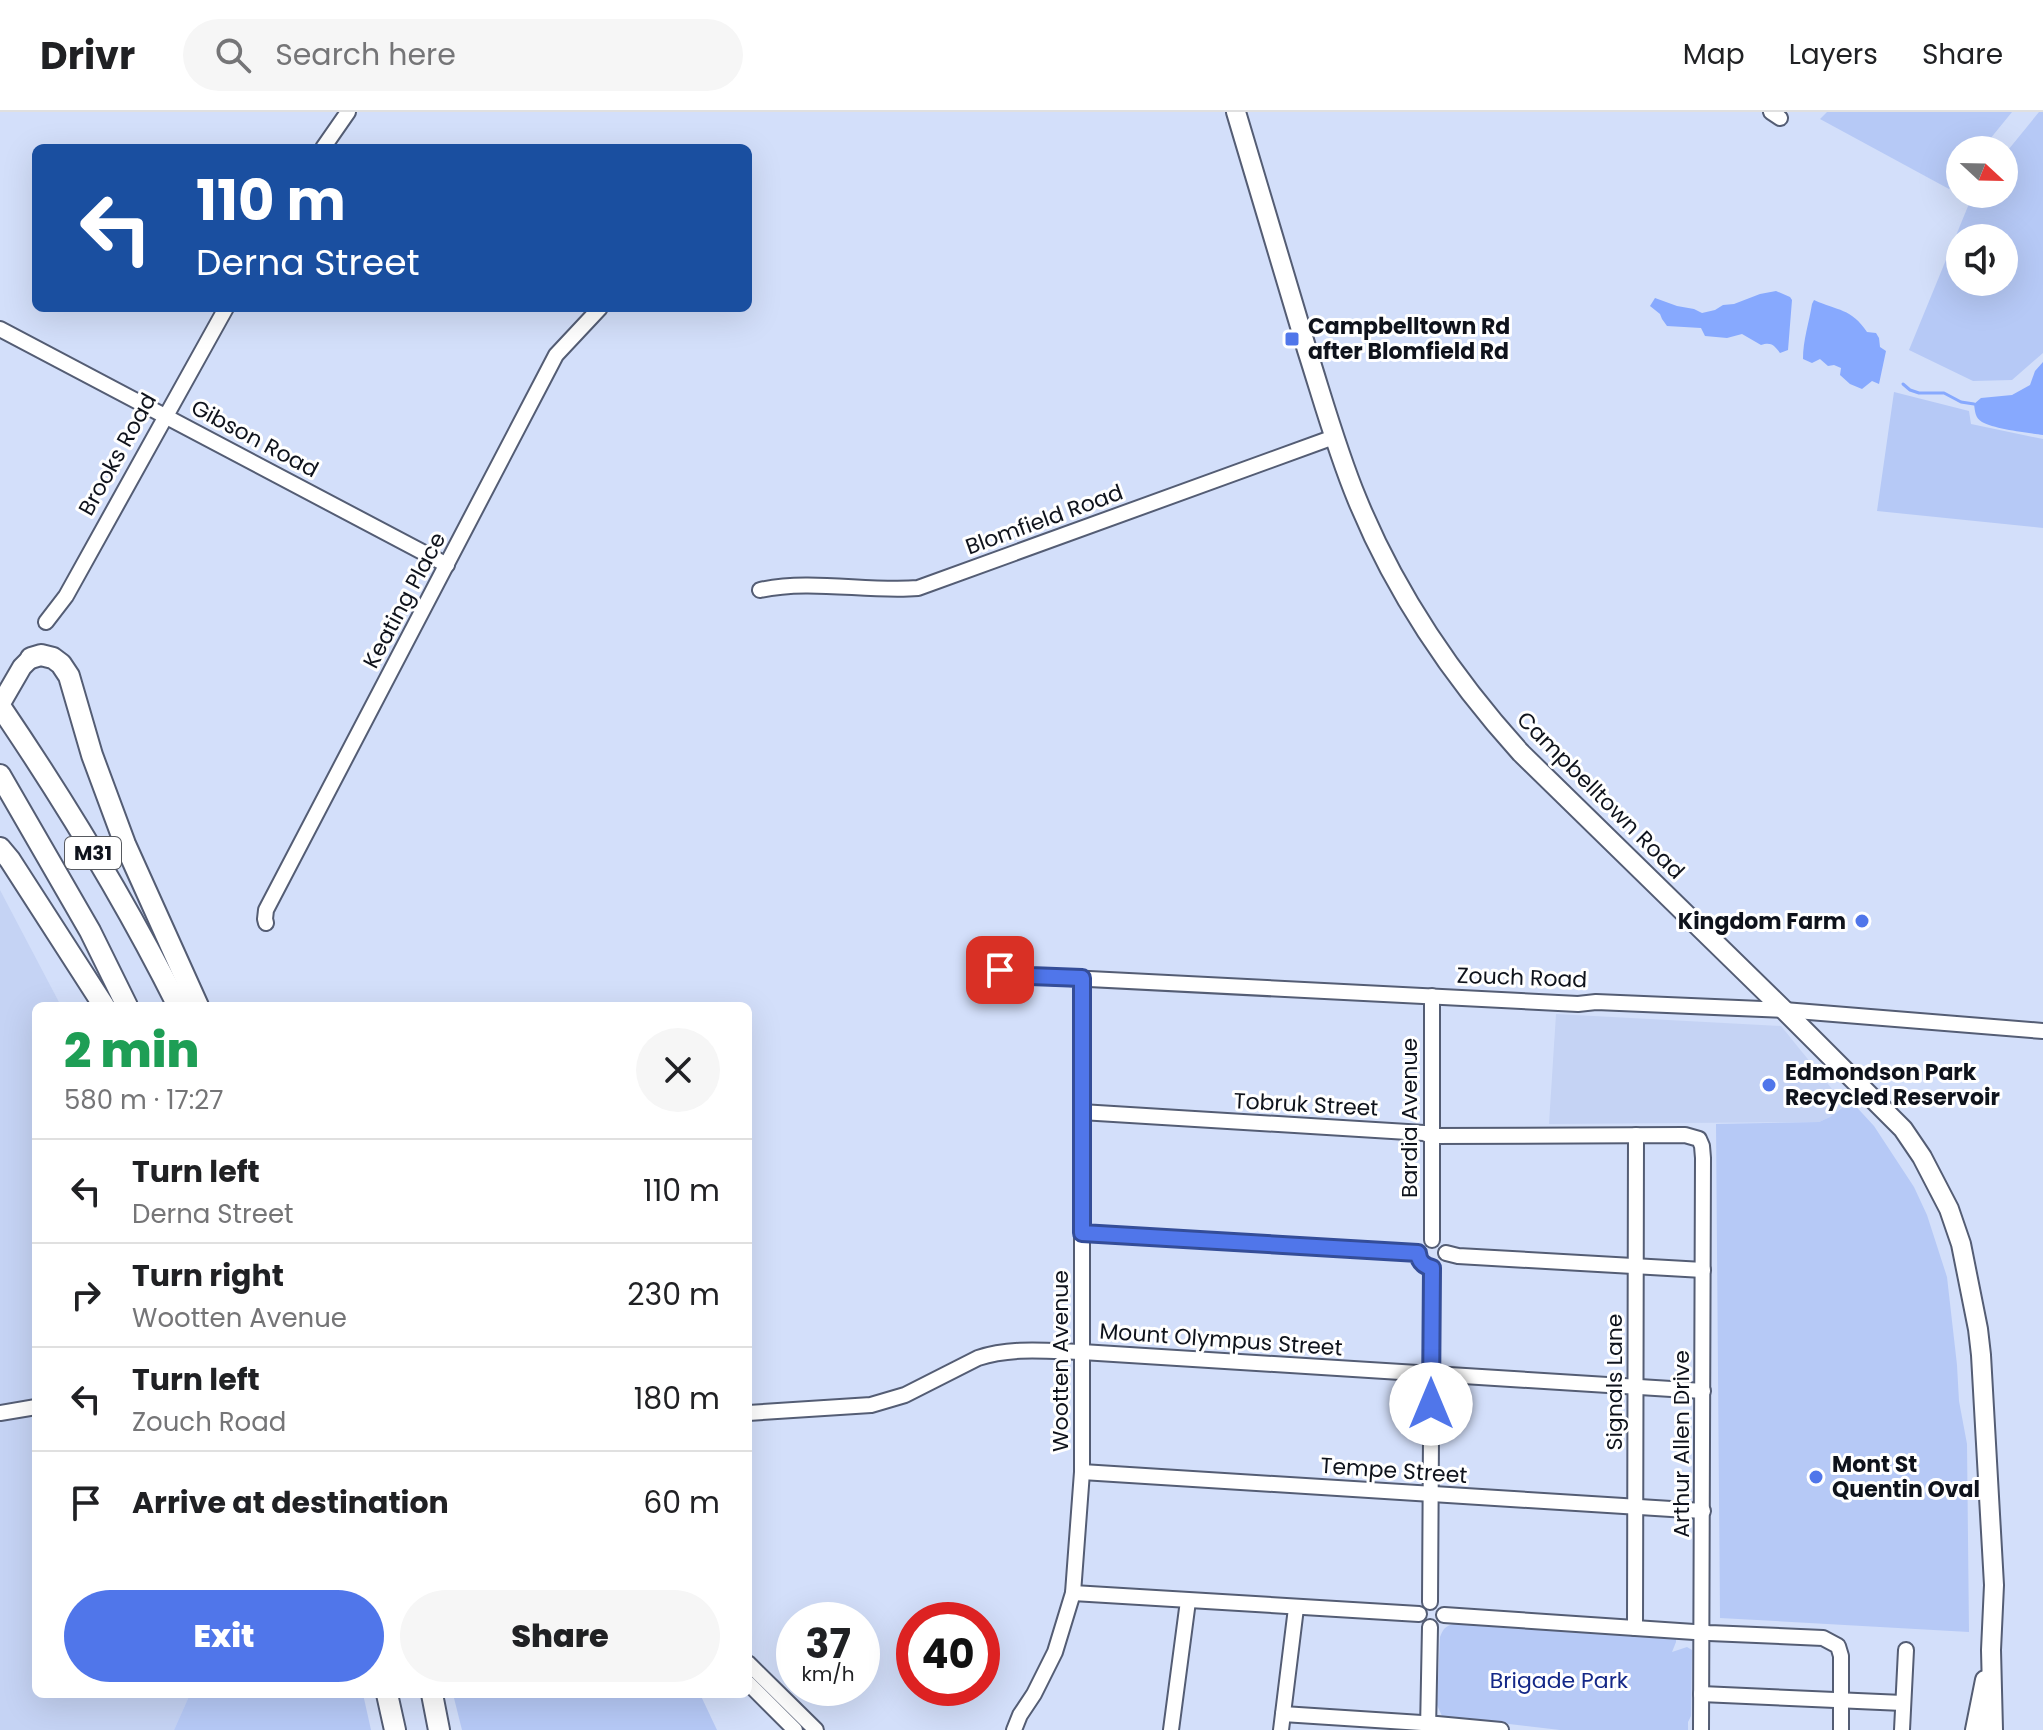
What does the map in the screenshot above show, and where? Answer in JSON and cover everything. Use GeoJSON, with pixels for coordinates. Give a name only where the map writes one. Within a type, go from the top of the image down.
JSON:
{"type":"FeatureCollection","features":[{"type":"Feature","properties":{"kind":"highway"},"geometry":{"type":"LineString","coordinates":[[26,663],[41,655],[53,658],[69,676],[116,822],[196,1002]]}},
{"type":"Feature","properties":{"kind":"highway","name":"M31"},"geometry":{"type":"LineString","coordinates":[[0,706],[100,864],[176,1002]]}},
{"type":"Feature","properties":{"kind":"highway","name":"M31"},"geometry":{"type":"LineString","coordinates":[[0,775],[90,931],[125,1002]]}},
{"type":"Feature","properties":{"kind":"highway"},"geometry":{"type":"LineString","coordinates":[[0,848],[101,1002]]}},
{"type":"Feature","properties":{"kind":"highway"},"geometry":{"type":"LineString","coordinates":[[388,1698],[395,1730]]}},
{"type":"Feature","properties":{"kind":"highway"},"geometry":{"type":"LineString","coordinates":[[433,1698],[439,1730]]}},
{"type":"Feature","properties":{"kind":"main road","name":"Campbelltown Road"},"geometry":{"type":"LineString","coordinates":[[1236,112],[1334,437],[1357,501],[1400,587],[1443,654],[1496,725],[1548,782],[1903,1129],[1922,1157],[1949,1209],[1957,1232],[1981,1355],[1994,1585],[1991,1650],[1993,1730]]}},
{"type":"Feature","properties":{"kind":"main road"},"geometry":{"type":"LineString","coordinates":[[0,706],[26,663]]}},
{"type":"Feature","properties":{"kind":"main road","name":"Campbelltown Road"},"geometry":{"type":"LineString","coordinates":[[1975,1730],[1991,1650]]}},
{"type":"Feature","properties":{"kind":"street"},"geometry":{"type":"LineString","coordinates":[[326,144],[348,112]]}},
{"type":"Feature","properties":{"kind":"street","name":"Brooks Road"},"geometry":{"type":"LineString","coordinates":[[46,622],[66,596],[224,312]]}},
{"type":"Feature","properties":{"kind":"street","name":"Keating Place"},"geometry":{"type":"LineString","coordinates":[[266,923],[266,910],[556,355],[596,312]]}},
{"type":"Feature","properties":{"kind":"street","name":"Gibson Road"},"geometry":{"type":"LineString","coordinates":[[0,329],[447,565]]}},
{"type":"Feature","properties":{"kind":"street","name":"Blomfield Road"},"geometry":{"type":"LineString","coordinates":[[760,590],[783,585],[893,590],[918,588],[1334,437]]}},
{"type":"Feature","properties":{"kind":"street","name":"Zouch Road"},"geometry":{"type":"LineString","coordinates":[[1000,970],[1030,976],[1578,1004],[1596,1002],[1784,1010],[2043,1031]]}},
{"type":"Feature","properties":{"kind":"street","name":"Wootten Avenue"},"geometry":{"type":"LineString","coordinates":[[1013,1730],[1055,1652],[1073,1593],[1082,1472],[1082,978]]}},
{"type":"Feature","properties":{"kind":"street"},"geometry":{"type":"LineString","coordinates":[[1741,1009],[1753,1001],[1756,983]]}},
{"type":"Feature","properties":{"kind":"street","name":"Bardia Avenue"},"geometry":{"type":"LineString","coordinates":[[1432,996],[1432,1240]]}},
{"type":"Feature","properties":{"kind":"street","name":"Tobruk Street"},"geometry":{"type":"LineString","coordinates":[[1081,1112],[1424,1133],[1431,1136],[1692,1136],[1699,1139],[1703,1158]]}},
{"type":"Feature","properties":{"kind":"street","name":"Signals Lane"},"geometry":{"type":"LineString","coordinates":[[1635,1628],[1636,1135]]}},
{"type":"Feature","properties":{"kind":"street","name":"Arthur Allen Drive"},"geometry":{"type":"LineString","coordinates":[[1701,1730],[1703,1158]]}},
{"type":"Feature","properties":{"kind":"street"},"geometry":{"type":"LineString","coordinates":[[1082,1233],[1418,1253]]}},
{"type":"Feature","properties":{"kind":"street"},"geometry":{"type":"LineString","coordinates":[[1446,1253],[1440,1265],[1432,1268],[1421,1262],[1418,1253],[1424,1242],[1432,1240],[1440,1243],[1446,1253],[1458,1256],[1703,1270]]}},
{"type":"Feature","properties":{"kind":"street"},"geometry":{"type":"LineString","coordinates":[[1430,1602],[1432,1268]]}},
{"type":"Feature","properties":{"kind":"street","name":"Mount Olympus Street"},"geometry":{"type":"LineString","coordinates":[[752,1413],[888,1402],[992,1353],[1014,1350],[1703,1391]]}},
{"type":"Feature","properties":{"kind":"street"},"geometry":{"type":"LineString","coordinates":[[0,1413],[32,1408]]}},
{"type":"Feature","properties":{"kind":"street","name":"Tempe Street"},"geometry":{"type":"LineString","coordinates":[[1082,1472],[1703,1511]]}},
{"type":"Feature","properties":{"kind":"street"},"geometry":{"type":"LineString","coordinates":[[1073,1593],[1419,1614]]}},
{"type":"Feature","properties":{"kind":"street"},"geometry":{"type":"LineString","coordinates":[[1171,1730],[1188,1601]]}},
{"type":"Feature","properties":{"kind":"street"},"geometry":{"type":"LineString","coordinates":[[1430,1602],[1421,1608],[1419,1614],[1423,1624],[1430,1627],[1438,1625],[1444,1615]]}},
{"type":"Feature","properties":{"kind":"street"},"geometry":{"type":"LineString","coordinates":[[1430,1602],[1441,1607],[1444,1615]]}},
{"type":"Feature","properties":{"kind":"street"},"geometry":{"type":"LineString","coordinates":[[1281,1730],[1296,1608]]}},
{"type":"Feature","properties":{"kind":"street"},"geometry":{"type":"LineString","coordinates":[[1444,1615],[1823,1638],[1838,1646],[1841,1656],[1841,1730]]}},
{"type":"Feature","properties":{"kind":"street"},"geometry":{"type":"LineString","coordinates":[[1428,1727],[1430,1627]]}},
{"type":"Feature","properties":{"kind":"street"},"geometry":{"type":"LineString","coordinates":[[1902,1730],[1906,1650]]}},
{"type":"Feature","properties":{"kind":"street"},"geometry":{"type":"LineString","coordinates":[[752,1667],[816,1730]]}},
{"type":"Feature","properties":{"kind":"street"},"geometry":{"type":"LineString","coordinates":[[752,1687],[795,1730]]}},
{"type":"Feature","properties":{"kind":"street"},"geometry":{"type":"LineString","coordinates":[[1701,1694],[1903,1703]]}},
{"type":"Feature","properties":{"kind":"street"},"geometry":{"type":"LineString","coordinates":[[1283,1714],[1501,1730]]}},
{"type":"Feature","properties":{"kind":"shaded area"},"geometry":{"type":"Polygon","coordinates":[[[0,890],[59,1002],[32,1002],[32,1698],[188,1698],[174,1730],[0,1730],[0,890]]]}},
{"type":"Feature","properties":{"kind":"shaded area"},"geometry":{"type":"Polygon","coordinates":[[[1556,1014],[1781,1026],[1845,1105],[1819,1122],[1549,1124],[1556,1014]]]}},
{"type":"Feature","properties":{"kind":"green space"},"geometry":{"type":"Polygon","coordinates":[[[1827,112],[2012,112],[1992,136],[1946,136],[1946,187],[1820,119],[1827,112]]]}},
{"type":"Feature","properties":{"kind":"green space"},"geometry":{"type":"Polygon","coordinates":[[[2039,112],[2043,112],[2043,353],[2012,380],[1973,381],[1909,350],[1946,260],[1946,296],[2018,296],[2018,224],[1961,224],[1967,208],[2018,208],[2018,138],[2039,112]]]}},
{"type":"Feature","properties":{"kind":"green space"},"geometry":{"type":"Polygon","coordinates":[[[1894,392],[1969,411],[1971,424],[2043,439],[2043,528],[1877,511],[1894,392]]]}},
{"type":"Feature","properties":{"kind":"green space"},"geometry":{"type":"Polygon","coordinates":[[[1851,1101],[1874,1126],[1914,1187],[1927,1215],[1947,1277],[1959,1401],[1967,1444],[1969,1632],[1720,1618],[1716,1124],[1819,1122],[1851,1101]]]}},
{"type":"Feature","properties":{"kind":"green space","name":"Brigade Park"},"geometry":{"type":"Polygon","coordinates":[[[1454,1624],[1676,1637],[1672,1652],[1687,1647],[1692,1650],[1688,1730],[1560,1730],[1442,1716],[1437,1705],[1440,1637],[1445,1628],[1454,1624]]]}},
{"type":"Feature","properties":{"kind":"green space"},"geometry":{"type":"Polygon","coordinates":[[[188,1698],[364,1698],[371,1730],[174,1730],[188,1698]]]}},
{"type":"Feature","properties":{"kind":"green space"},"geometry":{"type":"Polygon","coordinates":[[[454,1698],[702,1698],[717,1730],[462,1730],[454,1698]]]}},
{"type":"Feature","properties":{"kind":"water"},"geometry":{"type":"Polygon","coordinates":[[[1776,291],[1792,300],[1788,350],[1780,353],[1772,345],[1761,345],[1742,334],[1727,338],[1705,336],[1701,328],[1667,326],[1660,314],[1650,306],[1655,298],[1702,313],[1776,291]]]}},
{"type":"Feature","properties":{"kind":"water"},"geometry":{"type":"Polygon","coordinates":[[[1814,300],[1850,314],[1867,332],[1876,333],[1880,347],[1886,351],[1879,384],[1872,381],[1862,389],[1840,375],[1841,368],[1828,366],[1820,359],[1812,363],[1803,359],[1814,300]]]}},
{"type":"Feature","properties":{"kind":"water"},"geometry":{"type":"Polygon","coordinates":[[[2043,362],[2043,435],[1995,427],[1978,418],[1974,404],[1981,398],[2012,395],[2030,385],[2035,371],[2043,362]]]}},
{"type":"Feature","properties":{"kind":"waterway"},"geometry":{"type":"LineString","coordinates":[[1903,384],[1919,393],[1944,393],[1961,402],[1974,404]]}},
{"type":"Feature","properties":{"kind":"place","name":"Campbelltown Rd after Blomfield Rd"},"geometry":{"type":"Point","coordinates":[1292,339]}},
{"type":"Feature","properties":{"kind":"place","name":"Kingdom Farm"},"geometry":{"type":"Point","coordinates":[1862,921]}},
{"type":"Feature","properties":{"kind":"place","name":"Edmondson Park Recycled Reservoir"},"geometry":{"type":"Point","coordinates":[1769,1085]}},
{"type":"Feature","properties":{"kind":"place","name":"Mont St Quentin Oval"},"geometry":{"type":"Point","coordinates":[1816,1477]}},
{"type":"Feature","properties":{"kind":"route"},"geometry":{"type":"LineString","coordinates":[[1000,970],[1030,976],[1082,978],[1082,1233],[1418,1253],[1421,1262],[1432,1268],[1431,1404]]}}]}
